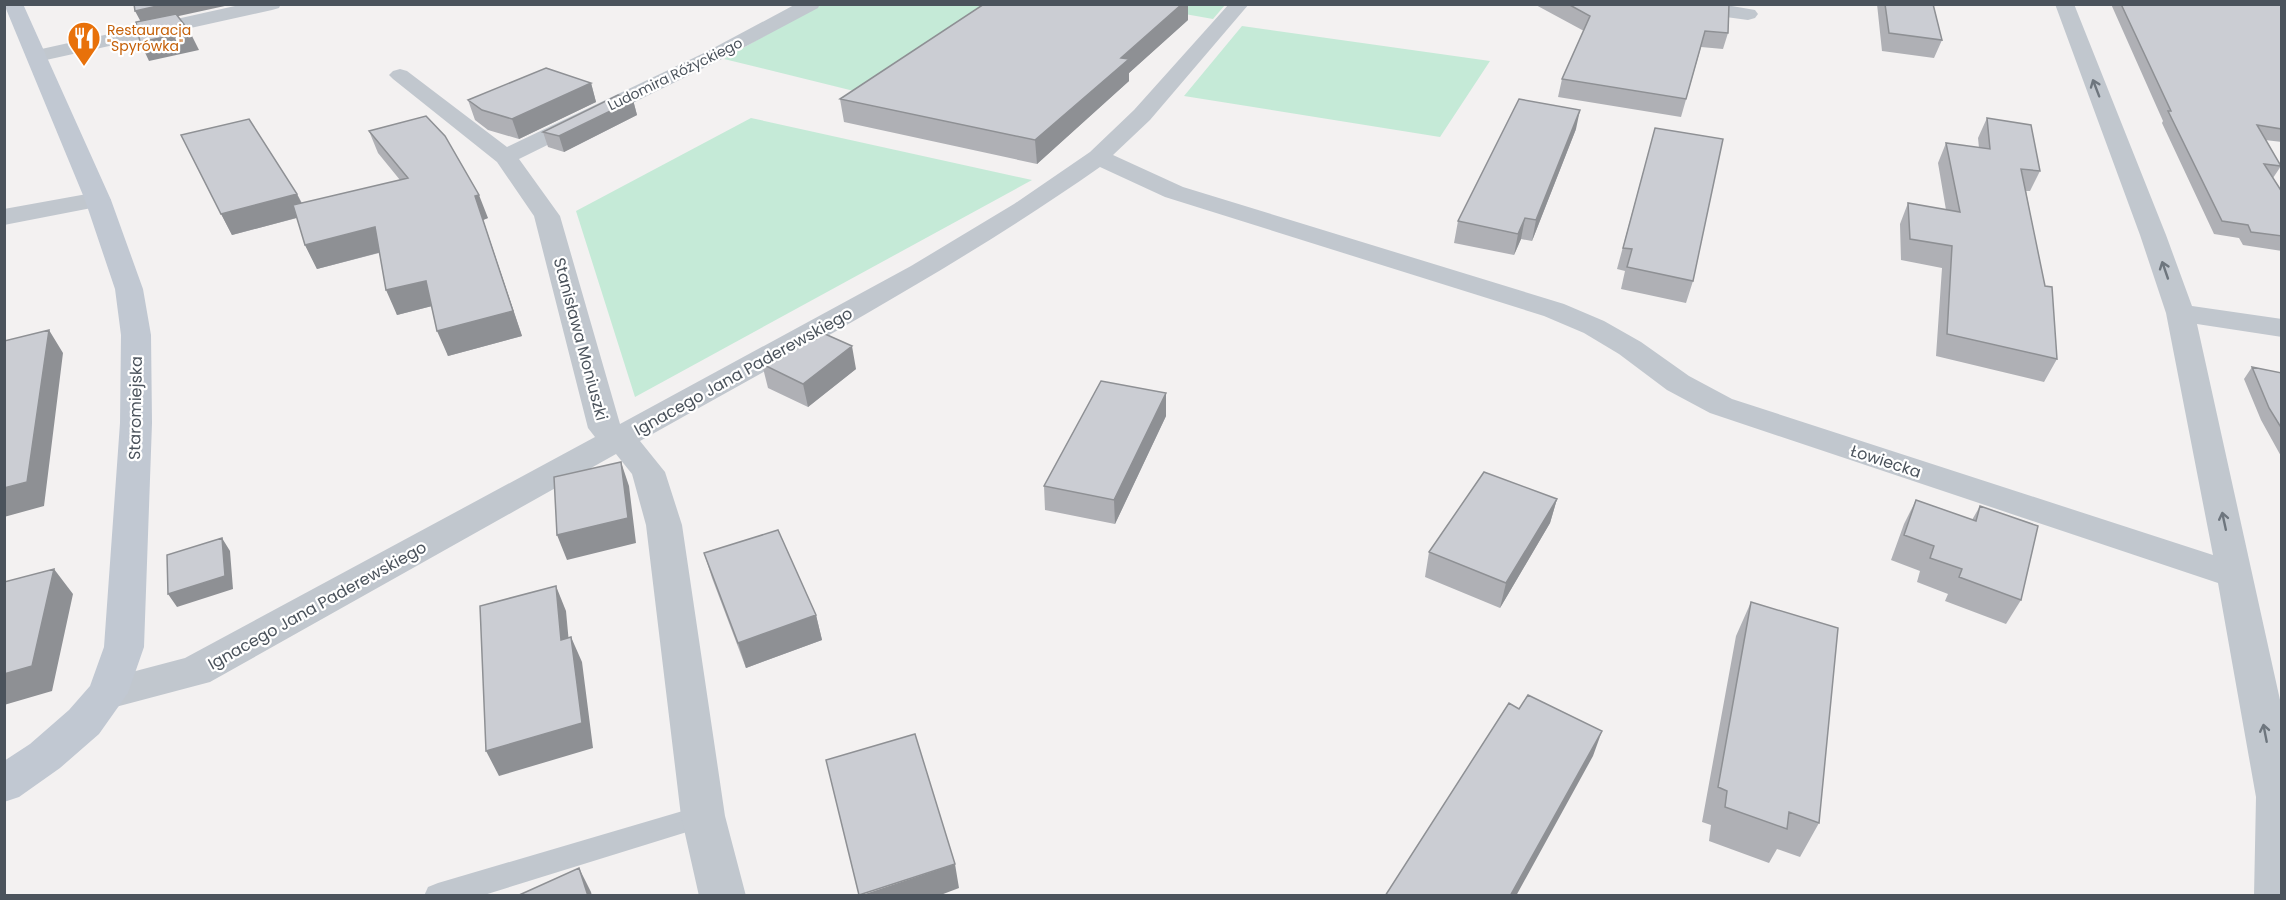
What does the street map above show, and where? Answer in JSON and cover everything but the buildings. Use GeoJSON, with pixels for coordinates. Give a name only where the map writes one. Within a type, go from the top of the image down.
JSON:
{"type":"FeatureCollection","features":[{"type":"Feature","properties":{"kind":"street","name":"Staromiejska"},"geometry":{"type":"LineString","coordinates":[[4,784],[45,756],[84,722],[108,693],[124,647],[136,423],[136,335],[129,289],[98,200],[13,4]]}},
{"type":"Feature","properties":{"kind":"street"},"geometry":{"type":"LineString","coordinates":[[37,56],[272,4]]}},
{"type":"Feature","properties":{"kind":"street","name":"Ludomira Różyckiego"},"geometry":{"type":"LineString","coordinates":[[505,157],[713,56],[811,4]]}},
{"type":"Feature","properties":{"kind":"street","name":"Ignacego Jana Paderewskiego"},"geometry":{"type":"LineString","coordinates":[[108,693],[196,671],[921,272],[1023,209],[1098,157],[1142,115],[1240,4]]}},
{"type":"Feature","properties":{"kind":"street"},"geometry":{"type":"LineString","coordinates":[[1674,4],[1748,14]]}},
{"type":"Feature","properties":{"kind":"street"},"geometry":{"type":"LineString","coordinates":[[2064,4],[2180,313],[2280,797],[2278,896]]}},
{"type":"Feature","properties":{"kind":"street","name":"Stanisława Moniuszki"},"geometry":{"type":"LineString","coordinates":[[400,75],[505,157],[547,216],[604,428],[621,439],[648,472],[664,525],[704,816],[723,896]]}},
{"type":"Feature","properties":{"kind":"street","name":"Łowiecka"},"geometry":{"type":"LineString","coordinates":[[1098,157],[1174,192],[1554,310],[1594,327],[1630,348],[1678,383],[1721,406],[2234,575]]}},
{"type":"Feature","properties":{"kind":"street"},"geometry":{"type":"LineString","coordinates":[[4,217],[98,200]]}},
{"type":"Feature","properties":{"kind":"street"},"geometry":{"type":"LineString","coordinates":[[2180,313],[2282,328]]}},
{"type":"Feature","properties":{"kind":"lane"},"geometry":{"type":"LineString","coordinates":[[438,896],[704,816]]}},
{"type":"Feature","properties":{"kind":"green space"},"geometry":{"type":"Polygon","coordinates":[[[818,5],[1014,5],[866,94],[724,59],[818,5]]]}},
{"type":"Feature","properties":{"kind":"green space"},"geometry":{"type":"Polygon","coordinates":[[[1134,5],[1225,5],[1213,19],[1134,5]]]}},
{"type":"Feature","properties":{"kind":"green space"},"geometry":{"type":"Polygon","coordinates":[[[1242,26],[1490,61],[1440,137],[1184,96],[1242,26]]]}},
{"type":"Feature","properties":{"kind":"green space"},"geometry":{"type":"Polygon","coordinates":[[[751,118],[1032,180],[635,397],[576,211],[751,118]]]}},
{"type":"Feature","properties":{"kind":"place","name":"Restauracja \"Spyrówka\""},"geometry":{"type":"Point","coordinates":[84,67]}}]}
